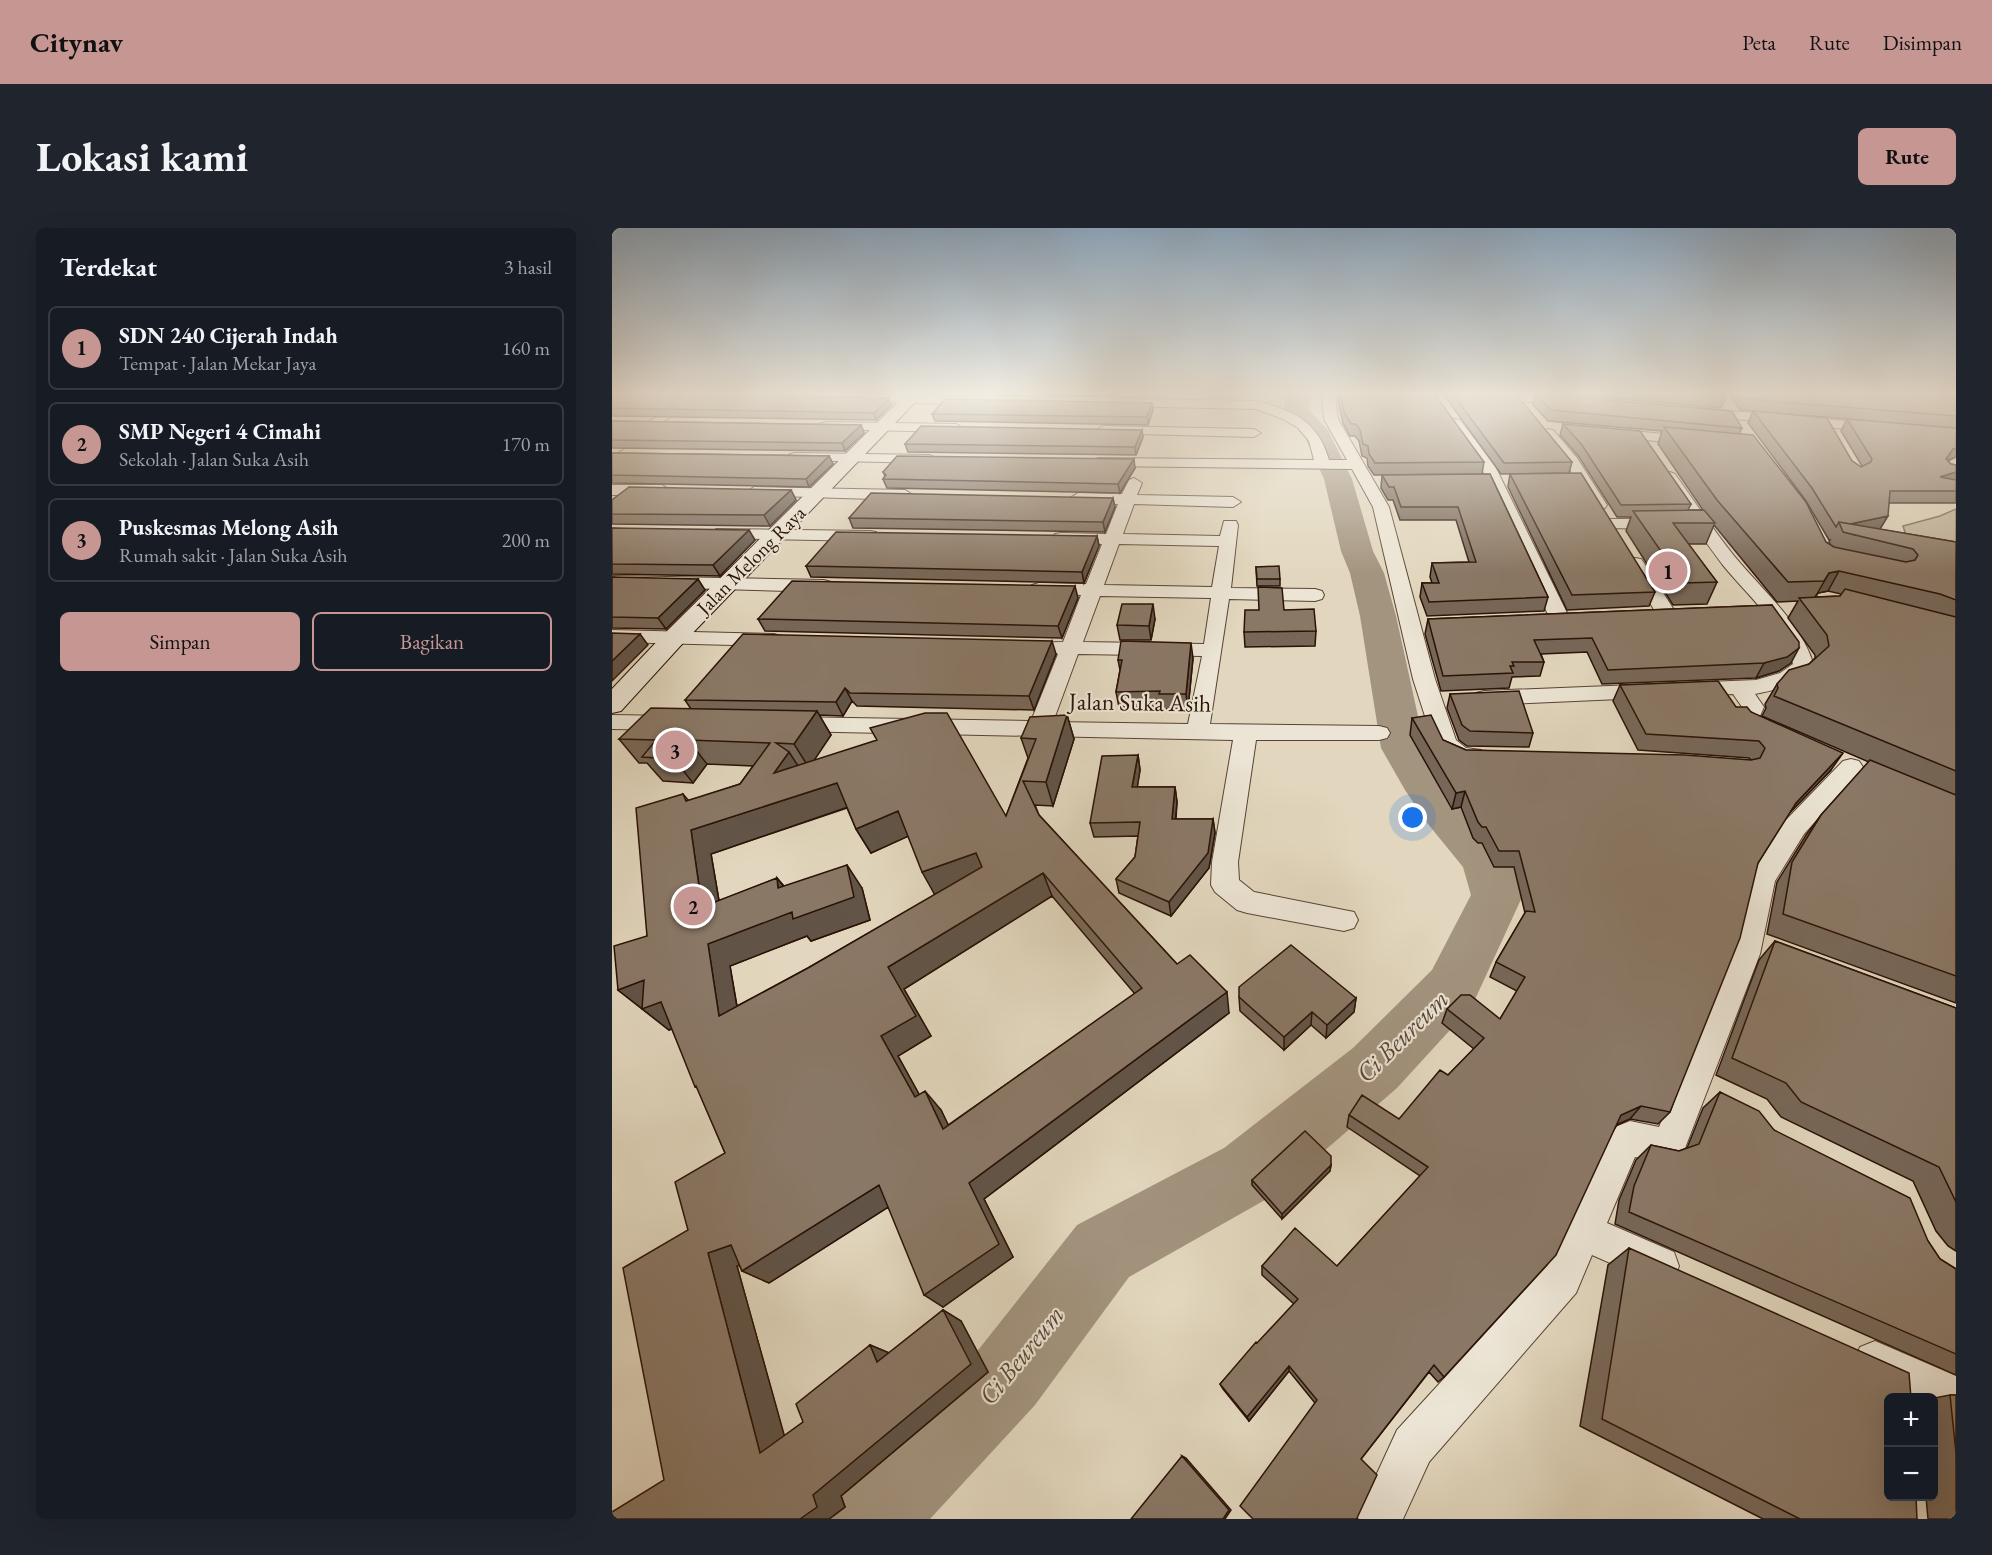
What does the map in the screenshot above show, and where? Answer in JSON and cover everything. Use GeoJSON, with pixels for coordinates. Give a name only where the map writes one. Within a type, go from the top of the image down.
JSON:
{"type":"FeatureCollection","features":[{"type":"Feature","properties":{"kind":"main road","name":"Jalan Melong Raya"},"geometry":{"type":"LineString","coordinates":[[612,705],[674,638],[858,452]]}},
{"type":"Feature","properties":{"kind":"street"},"geometry":{"type":"LineString","coordinates":[[820,552],[904,452]]}},
{"type":"Feature","properties":{"kind":"street"},"geometry":{"type":"LineString","coordinates":[[1040,727],[1129,499],[1144,452]]}},
{"type":"Feature","properties":{"kind":"street"},"geometry":{"type":"LineString","coordinates":[[1083,461],[1141,462],[1193,452]]}},
{"type":"Feature","properties":{"kind":"street"},"geometry":{"type":"LineString","coordinates":[[1222,452],[1239,465],[1354,465]]}},
{"type":"Feature","properties":{"kind":"street"},"geometry":{"type":"LineString","coordinates":[[1320,452],[1325,465]]}},
{"type":"Feature","properties":{"kind":"street"},"geometry":{"type":"LineString","coordinates":[[1348,452],[1354,465],[1368,482],[1381,507],[1419,625],[1424,679],[1440,730],[1450,750],[1462,756],[1498,757]]}},
{"type":"Feature","properties":{"kind":"street"},"geometry":{"type":"LineString","coordinates":[[1478,452],[1488,466],[1488,482],[1560,619]]}},
{"type":"Feature","properties":{"kind":"street"},"geometry":{"type":"LineString","coordinates":[[1565,452],[1666,613]]}},
{"type":"Feature","properties":{"kind":"street"},"geometry":{"type":"LineString","coordinates":[[1432,700],[1756,687],[1795,674],[1804,666],[1803,656],[1772,612],[1701,523],[1653,452]]}},
{"type":"Feature","properties":{"kind":"street"},"geometry":{"type":"LineString","coordinates":[[612,453],[635,455]]}},
{"type":"Feature","properties":{"kind":"street"},"geometry":{"type":"LineString","coordinates":[[785,457],[945,459]]}},
{"type":"Feature","properties":{"kind":"street"},"geometry":{"type":"LineString","coordinates":[[1198,731],[1213,651],[1239,465]]}},
{"type":"Feature","properties":{"kind":"street"},"geometry":{"type":"LineString","coordinates":[[1560,480],[1582,479]]}},
{"type":"Feature","properties":{"kind":"street"},"geometry":{"type":"LineString","coordinates":[[1488,482],[1516,481]]}},
{"type":"Feature","properties":{"kind":"street"},"geometry":{"type":"LineString","coordinates":[[1368,482],[1390,482]]}},
{"type":"Feature","properties":{"kind":"street"},"geometry":{"type":"LineString","coordinates":[[612,490],[677,490]]}},
{"type":"Feature","properties":{"kind":"street"},"geometry":{"type":"LineString","coordinates":[[620,508],[642,490]]}},
{"type":"Feature","properties":{"kind":"street"},"geometry":{"type":"LineString","coordinates":[[736,492],[924,495]]}},
{"type":"Feature","properties":{"kind":"street"},"geometry":{"type":"LineString","coordinates":[[1060,497],[1233,502]]}},
{"type":"Feature","properties":{"kind":"street"},"geometry":{"type":"LineString","coordinates":[[1611,524],[1701,523]]}},
{"type":"Feature","properties":{"kind":"street"},"geometry":{"type":"LineString","coordinates":[[694,533],[892,536]]}},
{"type":"Feature","properties":{"kind":"street"},"geometry":{"type":"LineString","coordinates":[[1043,538],[1228,541]]}},
{"type":"Feature","properties":{"kind":"street"},"geometry":{"type":"LineString","coordinates":[[773,606],[806,568]]}},
{"type":"Feature","properties":{"kind":"street"},"geometry":{"type":"LineString","coordinates":[[612,581],[838,586]]}},
{"type":"Feature","properties":{"kind":"street"},"geometry":{"type":"LineString","coordinates":[[1023,589],[1315,595]]}},
{"type":"Feature","properties":{"kind":"street"},"geometry":{"type":"LineString","coordinates":[[1749,612],[1798,609]]}},
{"type":"Feature","properties":{"kind":"street"},"geometry":{"type":"LineString","coordinates":[[1643,614],[1690,612]]}},
{"type":"Feature","properties":{"kind":"street"},"geometry":{"type":"LineString","coordinates":[[1536,620],[1584,618]]}},
{"type":"Feature","properties":{"kind":"street"},"geometry":{"type":"LineString","coordinates":[[728,656],[758,622]]}},
{"type":"Feature","properties":{"kind":"street"},"geometry":{"type":"LineString","coordinates":[[612,636],[789,640]]}},
{"type":"Feature","properties":{"kind":"street"},"geometry":{"type":"LineString","coordinates":[[1001,646],[1213,651]]}},
{"type":"Feature","properties":{"kind":"street"},"geometry":{"type":"LineString","coordinates":[[1739,687],[1754,707],[1748,719],[1799,742]]}},
{"type":"Feature","properties":{"kind":"street"},"geometry":{"type":"LineString","coordinates":[[612,722],[682,717]]}},
{"type":"Feature","properties":{"kind":"street","name":"Jalan Suka Asih"},"geometry":{"type":"LineString","coordinates":[[772,724],[1378,733]]}},
{"type":"Feature","properties":{"kind":"street"},"geometry":{"type":"LineString","coordinates":[[1246,731],[1225,862],[1225,885],[1247,902],[1344,920]]}},
{"type":"Feature","properties":{"kind":"street"},"geometry":{"type":"LineString","coordinates":[[1379,1519],[1413,1446],[1562,1279],[1625,1140],[1630,1138],[1664,1146],[1670,1144],[1709,1091],[1759,945],[1762,880],[1795,827],[1850,766]]}},
{"type":"Feature","properties":{"kind":"street"},"geometry":{"type":"LineString","coordinates":[[1584,1232],[1694,1281]]}},
{"type":"Feature","properties":{"kind":"street"},"geometry":{"type":"LineString","coordinates":[[1847,1349],[1956,1398]]}},
{"type":"Feature","properties":{"kind":"shaded area"},"geometry":{"type":"Polygon","coordinates":[[[1956,509],[1956,562],[1912,554],[1903,526],[1956,509]]]}},
{"type":"Feature","properties":{"kind":"building"},"geometry":{"type":"Polygon","coordinates":[[[1477,452],[1484,462],[1375,463],[1369,454],[1477,452]]]}},
{"type":"Feature","properties":{"kind":"building"},"geometry":{"type":"Polygon","coordinates":[[[1496,452],[1564,452],[1572,462],[1504,463],[1496,452]]]}},
{"type":"Feature","properties":{"kind":"building"},"geometry":{"type":"Polygon","coordinates":[[[1587,452],[1655,452],[1691,504],[1621,505],[1587,452]]]}},
{"type":"Feature","properties":{"kind":"building"},"geometry":{"type":"Polygon","coordinates":[[[1682,452],[1767,452],[1806,502],[1826,542],[1834,547],[1906,562],[1915,560],[1918,555],[1913,549],[1843,532],[1839,522],[1956,542],[1956,600],[1940,594],[1839,571],[1829,573],[1824,581],[1788,582],[1717,500],[1682,452]]]}},
{"type":"Feature","properties":{"kind":"building"},"geometry":{"type":"Polygon","coordinates":[[[1785,452],[1847,452],[1852,461],[1861,467],[1871,462],[1872,459],[1868,452],[1951,452],[1946,459],[1956,465],[1956,472],[1940,477],[1956,480],[1956,491],[1890,491],[1888,516],[1850,524],[1839,522],[1836,527],[1812,488],[1785,452]]]}},
{"type":"Feature","properties":{"kind":"building"},"geometry":{"type":"Polygon","coordinates":[[[612,453],[829,456],[806,479],[612,475],[612,453]]]}},
{"type":"Feature","properties":{"kind":"building"},"geometry":{"type":"Polygon","coordinates":[[[897,456],[1134,459],[1118,484],[883,479],[886,475],[883,472],[897,456]]]}},
{"type":"Feature","properties":{"kind":"building"},"geometry":{"type":"Polygon","coordinates":[[[1581,473],[1655,592],[1572,595],[1510,474],[1581,473]]]}},
{"type":"Feature","properties":{"kind":"building"},"geometry":{"type":"Polygon","coordinates":[[[1490,474],[1548,597],[1429,602],[1422,583],[1439,583],[1432,563],[1476,562],[1458,507],[1401,507],[1394,487],[1389,487],[1382,475],[1490,474]]]}},
{"type":"Feature","properties":{"kind":"building"},"geometry":{"type":"Polygon","coordinates":[[[629,487],[791,490],[764,515],[612,514],[612,500],[629,487]]]}},
{"type":"Feature","properties":{"kind":"building"},"geometry":{"type":"Polygon","coordinates":[[[871,493],[1113,498],[1103,522],[849,518],[871,493]]]}},
{"type":"Feature","properties":{"kind":"building"},"geometry":{"type":"Polygon","coordinates":[[[1704,510],[1715,523],[1673,523],[1717,582],[1683,583],[1633,511],[1704,510]]]}},
{"type":"Feature","properties":{"kind":"building"},"geometry":{"type":"Polygon","coordinates":[[[612,528],[749,530],[713,565],[612,564],[612,528]]]}},
{"type":"Feature","properties":{"kind":"building"},"geometry":{"type":"Polygon","coordinates":[[[836,532],[1097,536],[1082,572],[806,566],[836,532]]]}},
{"type":"Feature","properties":{"kind":"building"},"geometry":{"type":"Polygon","coordinates":[[[1279,566],[1280,579],[1257,579],[1256,567],[1279,566]]]}},
{"type":"Feature","properties":{"kind":"building"},"geometry":{"type":"Polygon","coordinates":[[[612,577],[698,579],[658,618],[612,617],[612,577]]]}},
{"type":"Feature","properties":{"kind":"building"},"geometry":{"type":"Polygon","coordinates":[[[792,581],[1075,586],[1058,626],[758,619],[792,581]]]}},
{"type":"Feature","properties":{"kind":"building"},"geometry":{"type":"Polygon","coordinates":[[[1258,587],[1282,588],[1284,610],[1314,609],[1316,631],[1244,632],[1245,610],[1259,610],[1258,587]]]}},
{"type":"Feature","properties":{"kind":"building"},"geometry":{"type":"Polygon","coordinates":[[[1845,589],[1956,617],[1956,771],[1774,696],[1778,688],[1777,684],[1789,670],[1809,664],[1829,646],[1827,635],[1799,598],[1840,596],[1845,589]]]}},
{"type":"Feature","properties":{"kind":"building"},"geometry":{"type":"Polygon","coordinates":[[[1122,604],[1153,604],[1149,626],[1117,625],[1122,604]]]}},
{"type":"Feature","properties":{"kind":"building"},"geometry":{"type":"Polygon","coordinates":[[[1772,605],[1799,642],[1799,648],[1787,657],[1764,663],[1608,670],[1592,638],[1534,640],[1544,662],[1512,662],[1514,666],[1510,666],[1513,673],[1443,676],[1428,619],[1772,605]]]}},
{"type":"Feature","properties":{"kind":"building"},"geometry":{"type":"Polygon","coordinates":[[[612,633],[640,634],[612,661],[612,633]]]}},
{"type":"Feature","properties":{"kind":"building"},"geometry":{"type":"Polygon","coordinates":[[[743,634],[1052,641],[1029,696],[850,693],[845,688],[836,702],[685,700],[743,634]]]}},
{"type":"Feature","properties":{"kind":"building"},"geometry":{"type":"Polygon","coordinates":[[[1121,641],[1191,643],[1186,694],[1159,694],[1160,691],[1116,692],[1122,660],[1118,660],[1121,641]]]}},
{"type":"Feature","properties":{"kind":"building"},"geometry":{"type":"Polygon","coordinates":[[[1718,681],[1736,707],[1747,707],[1751,712],[1843,753],[1796,803],[1758,863],[1740,938],[1670,1112],[1641,1106],[1621,1115],[1556,1255],[1444,1377],[1434,1365],[1361,1459],[1377,1475],[1358,1519],[1253,1519],[1240,1506],[1317,1400],[1289,1366],[1247,1417],[1220,1384],[1256,1342],[1298,1299],[1262,1266],[1295,1228],[1337,1266],[1428,1167],[1349,1115],[1362,1095],[1399,1119],[1440,1070],[1448,1075],[1484,1038],[1447,1009],[1461,995],[1470,995],[1500,1019],[1525,977],[1496,962],[1526,911],[1535,912],[1519,851],[1499,851],[1486,827],[1482,827],[1478,822],[1465,791],[1456,793],[1412,718],[1431,715],[1443,740],[1466,750],[1685,755],[1751,760],[1760,758],[1765,748],[1759,741],[1646,734],[1620,685],[1718,681]]]}},
{"type":"Feature","properties":{"kind":"building"},"geometry":{"type":"Polygon","coordinates":[[[1519,691],[1533,733],[1470,731],[1462,725],[1450,694],[1519,691]]]}},
{"type":"Feature","properties":{"kind":"building"},"geometry":{"type":"Polygon","coordinates":[[[651,708],[817,711],[794,744],[776,743],[789,752],[774,773],[877,740],[870,728],[925,713],[947,713],[1006,816],[1036,739],[1021,738],[1030,717],[1067,715],[1046,782],[1023,781],[1039,815],[1177,964],[1190,955],[1227,992],[969,1183],[999,1244],[924,1295],[879,1185],[742,1271],[731,1245],[708,1253],[760,1453],[803,1422],[796,1404],[870,1345],[877,1362],[943,1310],[971,1364],[813,1495],[817,1507],[800,1519],[612,1519],[612,1512],[664,1480],[623,1268],[688,1230],[675,1182],[725,1153],[695,1087],[661,1002],[642,1009],[644,980],[618,990],[614,946],[647,936],[636,808],[683,794],[686,801],[740,784],[770,743],[688,740],[674,759],[642,757],[656,740],[619,739],[651,708]],[[837,783],[691,830],[702,907],[777,878],[778,888],[847,865],[854,897],[793,919],[792,912],[708,944],[719,1016],[808,968],[982,867],[976,853],[922,872],[898,811],[856,829],[837,783]],[[1043,873],[888,967],[916,1016],[881,1036],[915,1097],[925,1091],[943,1129],[1142,988],[1043,873]]]}},
{"type":"Feature","properties":{"kind":"building"},"geometry":{"type":"Polygon","coordinates":[[[1138,755],[1132,787],[1175,787],[1172,819],[1213,819],[1208,853],[1169,902],[1116,879],[1135,857],[1140,822],[1090,823],[1102,756],[1138,755]]]}},
{"type":"Feature","properties":{"kind":"building"},"geometry":{"type":"Polygon","coordinates":[[[1870,760],[1956,795],[1956,976],[1783,914],[1792,862],[1821,815],[1870,760]]]}},
{"type":"Feature","properties":{"kind":"building"},"geometry":{"type":"Polygon","coordinates":[[[1775,941],[1956,1008],[1956,1202],[1939,1167],[1801,1102],[1786,1083],[1732,1058],[1775,941]]]}},
{"type":"Feature","properties":{"kind":"building"},"geometry":{"type":"Polygon","coordinates":[[[1291,945],[1356,998],[1327,1025],[1312,1012],[1284,1037],[1239,997],[1239,987],[1291,945]]]}},
{"type":"Feature","properties":{"kind":"building"},"geometry":{"type":"Polygon","coordinates":[[[1720,1092],[1759,1111],[1774,1130],[1910,1198],[1928,1241],[1940,1259],[1956,1269],[1956,1354],[1629,1212],[1634,1186],[1651,1145],[1679,1151],[1699,1144],[1720,1092]]]}},
{"type":"Feature","properties":{"kind":"building"},"geometry":{"type":"Polygon","coordinates":[[[1305,1131],[1331,1156],[1331,1165],[1282,1214],[1252,1180],[1305,1131]]]}},
{"type":"Feature","properties":{"kind":"building"},"geometry":{"type":"Polygon","coordinates":[[[1629,1248],[1909,1373],[1911,1393],[1884,1393],[1884,1501],[1916,1501],[1917,1519],[1800,1519],[1602,1419],[1629,1248]]]}},
{"type":"Feature","properties":{"kind":"building"},"geometry":{"type":"Polygon","coordinates":[[[1950,1395],[1956,1395],[1956,1453],[1950,1395]]]}},
{"type":"Feature","properties":{"kind":"building"},"geometry":{"type":"Polygon","coordinates":[[[1182,1456],[1229,1510],[1223,1519],[1131,1519],[1182,1456]]]}},
{"type":"Feature","properties":{"kind":"waterway","name":"Ci Beureum"},"geometry":{"type":"LineString","coordinates":[[871,1519],[1007,1377],[1103,1251],[1248,1172],[1375,1068],[1452,988],[1497,895],[1486,860],[1445,812],[1421,779],[1403,748],[1378,616],[1367,573],[1357,551],[1338,479],[1325,452]]}},
{"type":"Feature","properties":{"kind":"place","name":"SDN 240 Cijerah Indah"},"geometry":{"type":"Point","coordinates":[1668,571]}},
{"type":"Feature","properties":{"kind":"place","name":"Puskesmas Melong Asih"},"geometry":{"type":"Point","coordinates":[675,750]}},
{"type":"Feature","properties":{"kind":"place","name":"SMP Negeri 4 Cimahi"},"geometry":{"type":"Point","coordinates":[693,906]}}]}
